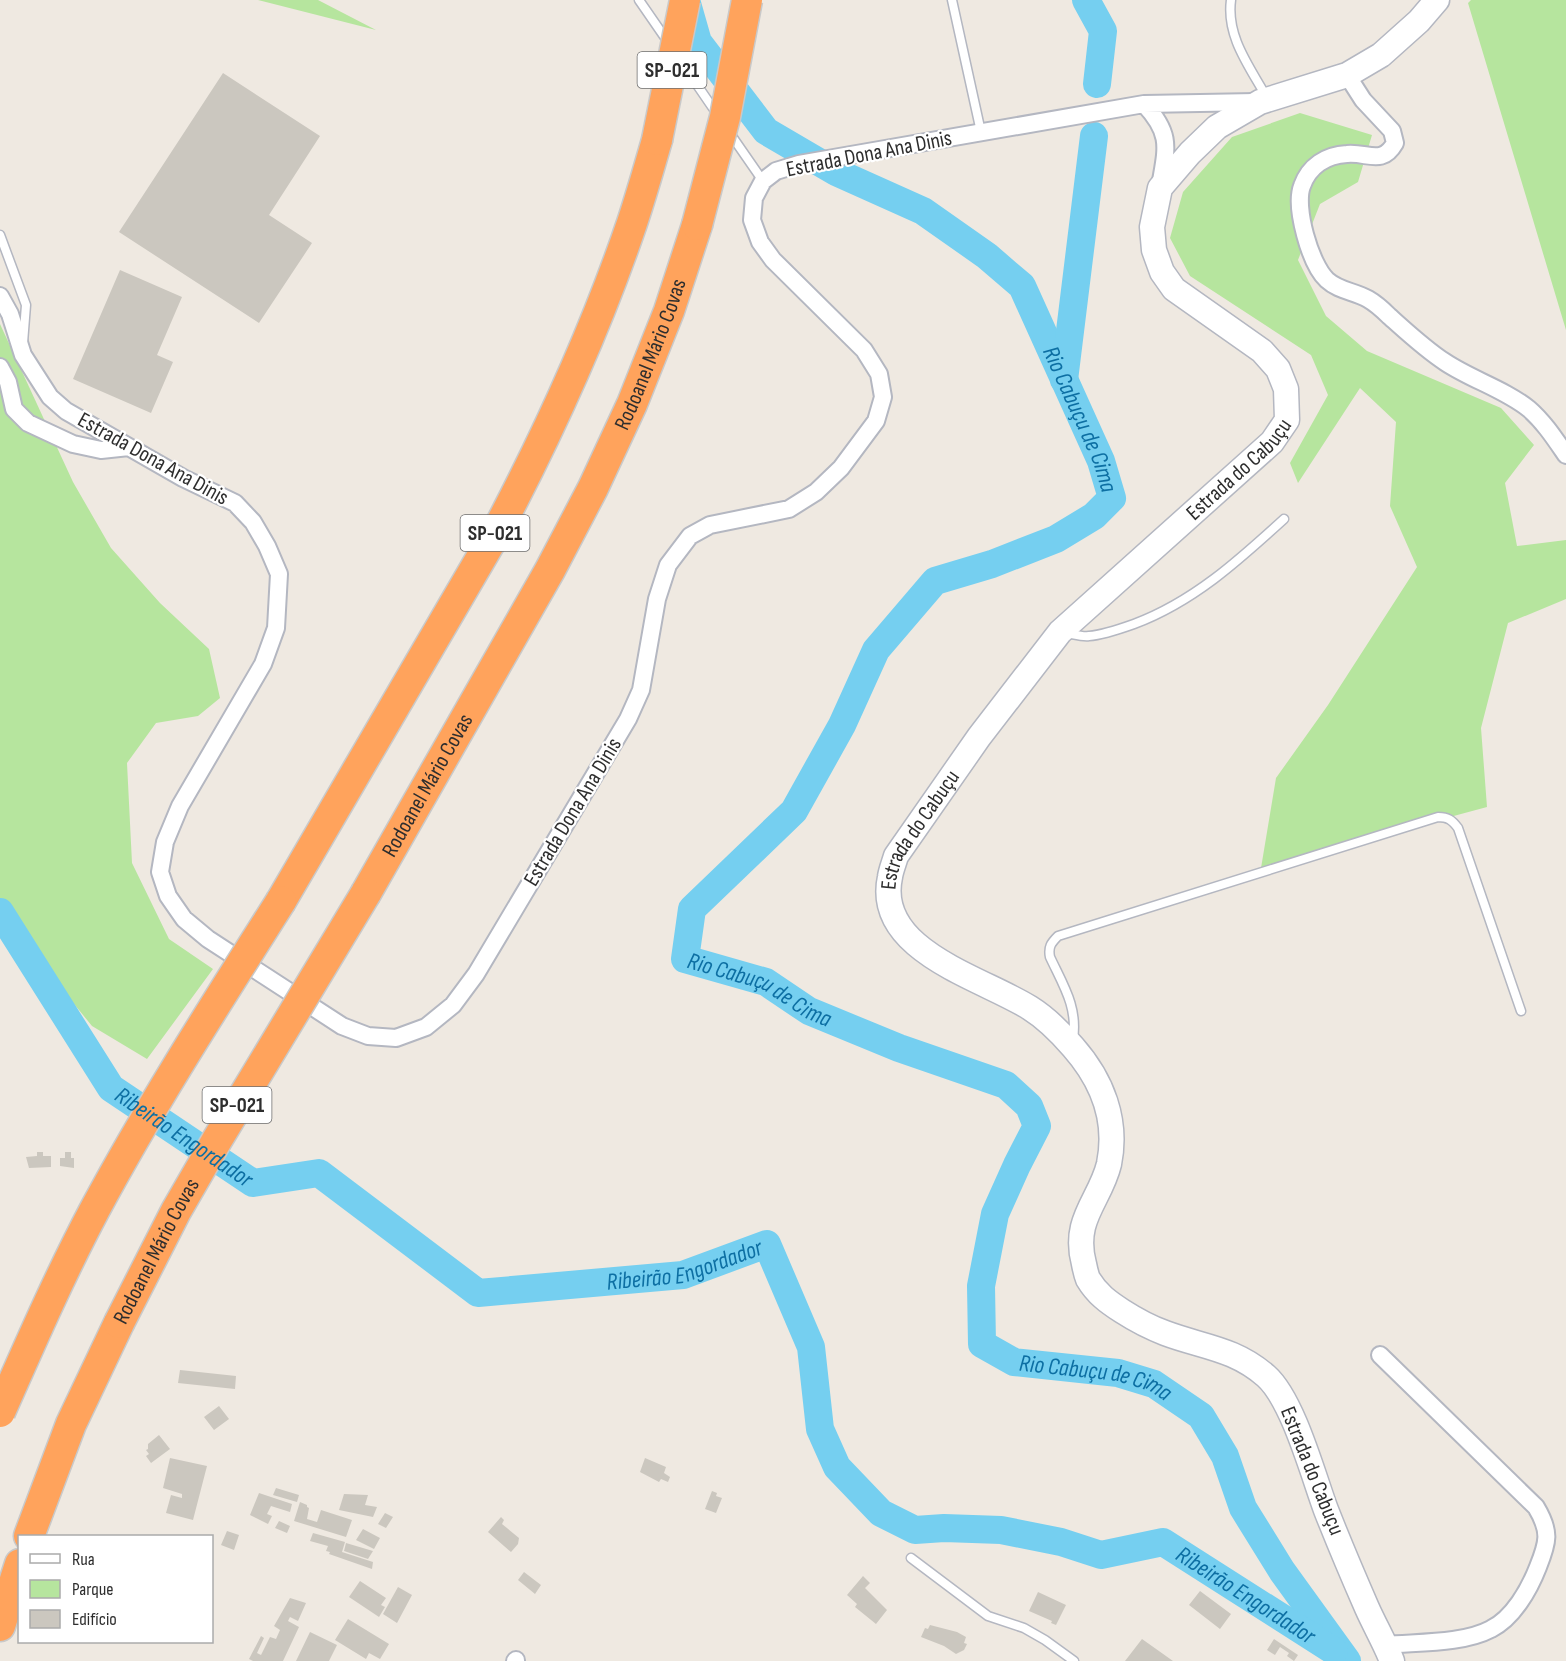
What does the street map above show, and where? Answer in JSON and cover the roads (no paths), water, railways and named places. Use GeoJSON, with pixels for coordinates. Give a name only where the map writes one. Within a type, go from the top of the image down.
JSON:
{"type":"FeatureCollection","features":[{"type":"Feature","properties":{"kind":"highway","name":"SP-021"},"geometry":{"type":"LineString","coordinates":[[0,1412],[44,1311],[95,1210],[144,1122],[281,901],[498,529],[529,470],[599,312],[633,222],[657,140],[685,0]]}},
{"type":"Feature","properties":{"kind":"highway","name":"Rodoanel Mário Covas"},"geometry":{"type":"LineString","coordinates":[[29,1535],[71,1424],[176,1211],[366,893],[544,580],[593,488],[632,404],[669,311],[697,225],[725,117],[747,0]]}},
{"type":"Feature","properties":{"kind":"highway"},"geometry":{"type":"LineString","coordinates":[[0,1626],[18,1570]]}},
{"type":"Feature","properties":{"kind":"main road","name":"Estrada do Cabuçu"},"geometry":{"type":"LineString","coordinates":[[1389,1653],[1368,1611],[1286,1402],[1268,1377],[1246,1361],[1221,1349],[1167,1334],[1143,1324],[1102,1298],[1087,1277],[1081,1253],[1082,1226],[1108,1165],[1112,1125],[1104,1099],[1089,1067],[1050,1023],[1029,1007],[932,958],[912,940],[896,920],[889,901],[889,878],[897,856],[979,737],[1060,632],[1272,442],[1287,420],[1286,389],[1278,369],[1262,351],[1174,289],[1162,272],[1154,250],[1152,226],[1160,188],[1190,153],[1217,127],[1264,101],[1347,75],[1381,55],[1419,21],[1437,0]]}},
{"type":"Feature","properties":{"kind":"street"},"geometry":{"type":"LineString","coordinates":[[1347,75],[1363,100],[1392,131],[1395,143],[1390,152],[1378,157],[1348,154],[1322,159],[1310,170],[1302,186],[1299,207],[1315,261],[1325,278],[1340,289],[1368,299],[1446,363],[1528,409],[1548,430],[1566,455]]}},
{"type":"Feature","properties":{"kind":"street","name":"Estrada Dona Ana Dinis"},"geometry":{"type":"LineString","coordinates":[[0,296],[10,314],[22,355],[50,397],[66,411],[183,478],[235,503],[253,522],[279,574],[276,628],[263,664],[180,806],[165,842],[160,872],[168,896],[184,919],[208,939],[342,1026],[368,1036],[396,1038],[426,1027],[453,1005],[476,974],[628,719],[641,690],[659,591],[668,565],[690,536],[710,525],[789,510],[816,492],[841,468],[876,422],[883,397],[879,374],[864,350],[773,260],[760,242],[752,220],[754,198],[763,181],[776,171],[836,156],[1144,104],[1264,101]]}},
{"type":"Feature","properties":{"kind":"street"},"geometry":{"type":"LineString","coordinates":[[1144,104],[1161,125],[1165,137],[1160,188]]}},
{"type":"Feature","properties":{"kind":"street"},"geometry":{"type":"LineString","coordinates":[[0,367],[8,382],[14,409],[28,423],[73,444],[102,450],[129,447]]}},
{"type":"Feature","properties":{"kind":"street"},"geometry":{"type":"LineString","coordinates":[[1380,1355],[1536,1507],[1545,1521],[1547,1545],[1531,1585],[1510,1613],[1491,1629],[1463,1638],[1389,1653]]}},
{"type":"Feature","properties":{"kind":"lane"},"geometry":{"type":"LineString","coordinates":[[639,0],[763,181]]}},
{"type":"Feature","properties":{"kind":"lane"},"geometry":{"type":"LineString","coordinates":[[952,0],[981,132]]}},
{"type":"Feature","properties":{"kind":"lane"},"geometry":{"type":"LineString","coordinates":[[1230,0],[1229,15],[1232,32],[1264,101]]}},
{"type":"Feature","properties":{"kind":"lane"},"geometry":{"type":"LineString","coordinates":[[0,235],[26,305],[22,355]]}},
{"type":"Feature","properties":{"kind":"lane"},"geometry":{"type":"LineString","coordinates":[[1060,632],[1088,636],[1152,617],[1185,600],[1245,555],[1284,519]]}},
{"type":"Feature","properties":{"kind":"lane"},"geometry":{"type":"LineString","coordinates":[[1072,1046],[1075,1018],[1048,949],[1058,936],[1438,817],[1453,820],[1458,828],[1521,1011]]}},
{"type":"Feature","properties":{"kind":"lane"},"geometry":{"type":"LineString","coordinates":[[911,1558],[988,1616],[1024,1628],[1074,1661]]}},
{"type":"Feature","properties":{"kind":"waterway","name":"Rio Cabuçu de Cima"},"geometry":{"type":"LineString","coordinates":[[686,0],[698,42],[766,131],[836,172],[923,211],[987,256],[1022,286],[1101,461],[1112,498],[1094,516],[1056,539],[992,564],[935,581],[876,650],[842,725],[794,811],[692,909],[685,959],[766,982],[809,1011],[899,1048],[1006,1085],[1029,1106],[1037,1126],[995,1214],[981,1286],[982,1344],[1014,1362],[1118,1373],[1154,1384],[1201,1416],[1225,1456],[1243,1508],[1282,1571],[1347,1661]]}},
{"type":"Feature","properties":{"kind":"waterway"},"geometry":{"type":"LineString","coordinates":[[1086,0],[1103,31],[1097,84]]}},
{"type":"Feature","properties":{"kind":"waterway"},"geometry":{"type":"LineString","coordinates":[[1064,380],[1094,136]]}},
{"type":"Feature","properties":{"kind":"waterway","name":"Ribeirão Engordador"},"geometry":{"type":"LineString","coordinates":[[0,912],[111,1088],[253,1183],[319,1173],[478,1293],[683,1275],[767,1244],[811,1347],[820,1429],[837,1467],[881,1513],[915,1530],[944,1528],[1001,1530],[1061,1542],[1101,1555],[1163,1542],[1334,1651]]}}]}
